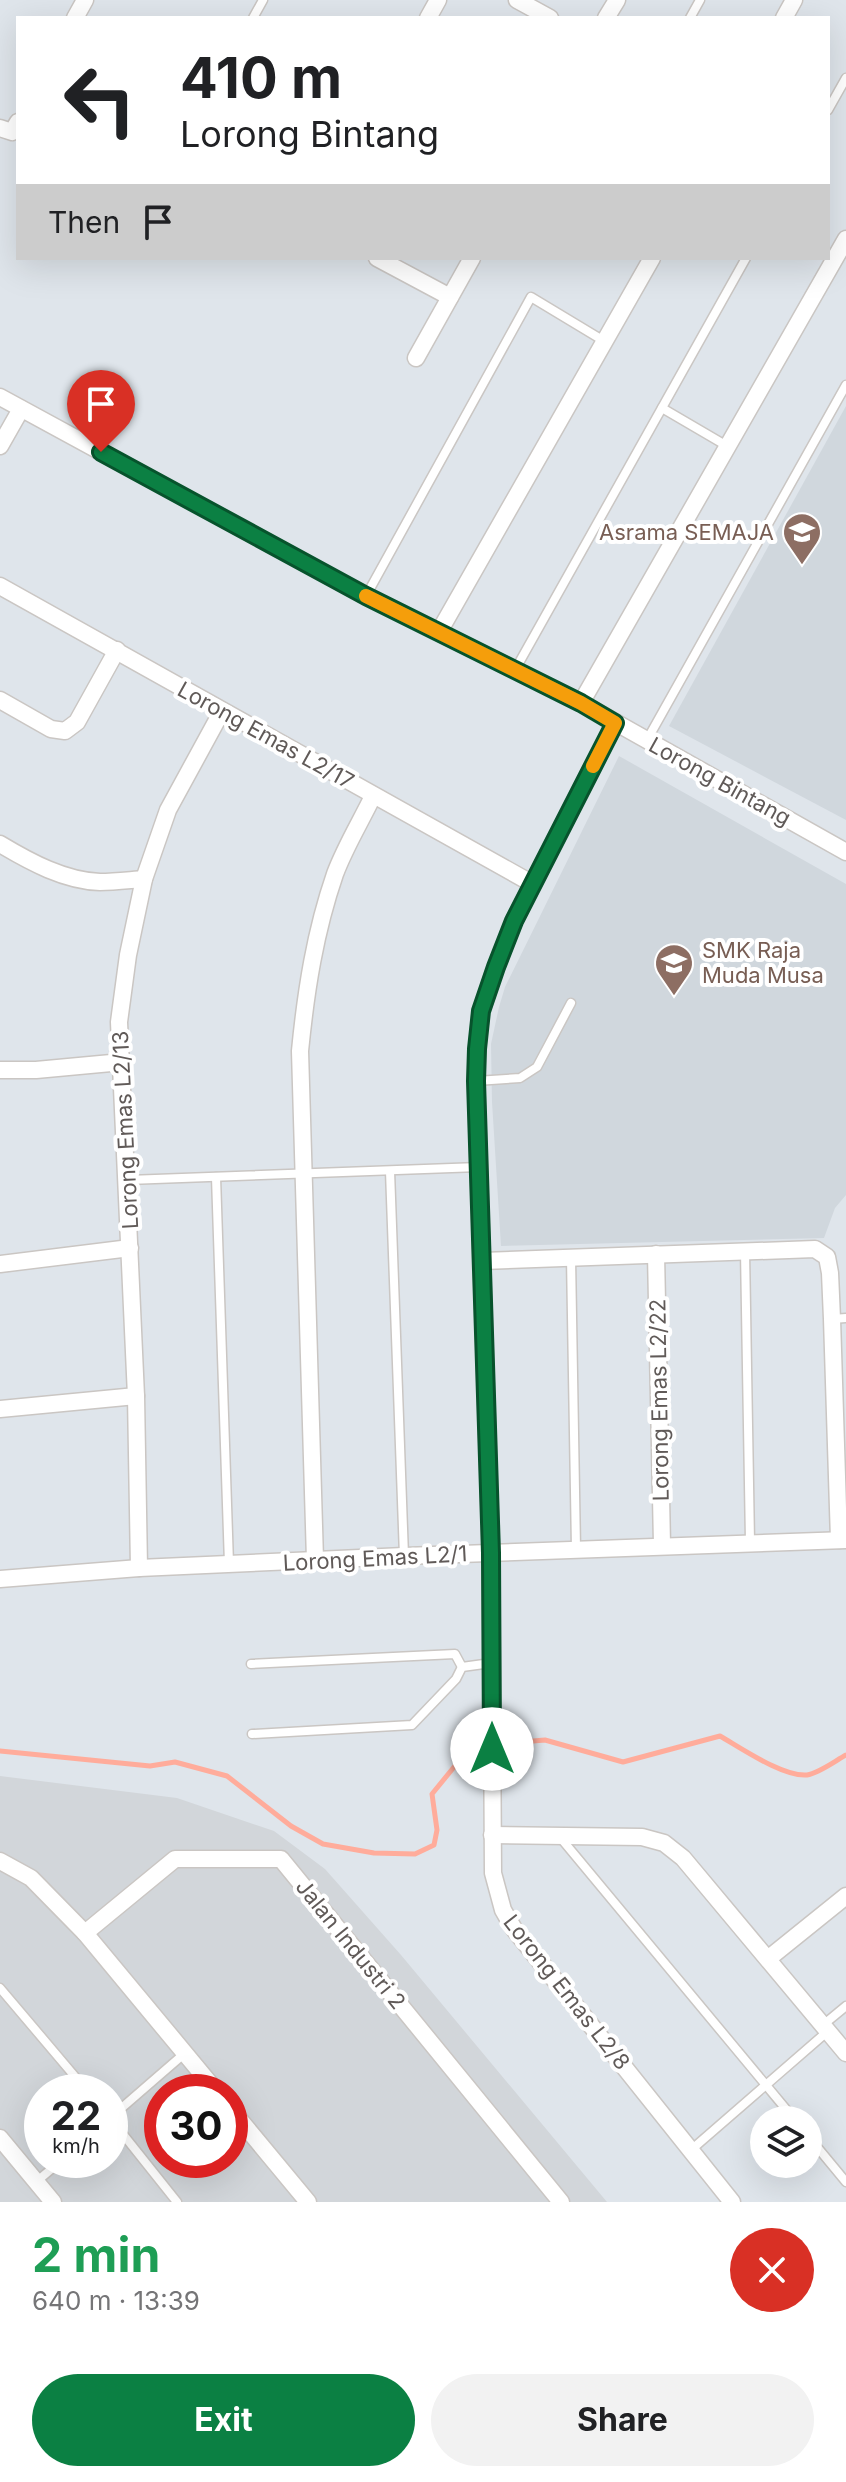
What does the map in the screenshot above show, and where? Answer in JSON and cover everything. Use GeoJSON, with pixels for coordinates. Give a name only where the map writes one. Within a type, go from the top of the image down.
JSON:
{"type":"FeatureCollection","features":[{"type":"Feature","properties":{"kind":"street"},"geometry":{"type":"LineString","coordinates":[[517,0],[546,16]]}},
{"type":"Feature","properties":{"kind":"street"},"geometry":{"type":"LineString","coordinates":[[581,703],[846,239]]}},
{"type":"Feature","properties":{"kind":"street"},"geometry":{"type":"LineString","coordinates":[[381,260],[450,297]]}},
{"type":"Feature","properties":{"kind":"street"},"geometry":{"type":"LineString","coordinates":[[416,358],[471,260]]}},
{"type":"Feature","properties":{"kind":"street"},"geometry":{"type":"LineString","coordinates":[[439,632],[651,260]]}},
{"type":"Feature","properties":{"kind":"street","name":"Lorong Bintang"},"geometry":{"type":"LineString","coordinates":[[0,397],[366,596],[581,703],[846,852]]}},
{"type":"Feature","properties":{"kind":"street"},"geometry":{"type":"LineString","coordinates":[[0,446],[21,409]]}},
{"type":"Feature","properties":{"kind":"street","name":"Lorong Emas L2/17"},"geometry":{"type":"LineString","coordinates":[[0,586],[533,884]]}},
{"type":"Feature","properties":{"kind":"street"},"geometry":{"type":"LineString","coordinates":[[0,700],[51,729],[65,731],[77,722],[117,650]]}},
{"type":"Feature","properties":{"kind":"street","name":"Lorong Emas L2/13"},"geometry":{"type":"LineString","coordinates":[[139,1568],[136,1396],[119,1022],[128,955],[144,879],[168,810],[222,711]]}},
{"type":"Feature","properties":{"kind":"street","name":"Lorong Emas L2/8"},"geometry":{"type":"LineString","coordinates":[[615,723],[514,921],[481,1011],[476,1081],[491,1553],[493,1873],[503,1910],[514,1929],[732,2202]]}},
{"type":"Feature","properties":{"kind":"street"},"geometry":{"type":"LineString","coordinates":[[315,1560],[300,1051],[307,986],[318,930],[336,871],[373,796]]}},
{"type":"Feature","properties":{"kind":"street"},"geometry":{"type":"LineString","coordinates":[[0,865],[4,847],[63,875],[98,882],[144,879]]}},
{"type":"Feature","properties":{"kind":"street"},"geometry":{"type":"LineString","coordinates":[[0,1070],[122,1062]]}},
{"type":"Feature","properties":{"kind":"street"},"geometry":{"type":"LineString","coordinates":[[0,1264],[130,1248]]}},
{"type":"Feature","properties":{"kind":"street"},"geometry":{"type":"LineString","coordinates":[[483,1261],[815,1249],[827,1257],[839,1318],[842,1540]]}},
{"type":"Feature","properties":{"kind":"street","name":"Lorong Emas L2/22"},"geometry":{"type":"LineString","coordinates":[[656,1254],[662,1545]]}},
{"type":"Feature","properties":{"kind":"street"},"geometry":{"type":"LineString","coordinates":[[0,1409],[136,1396]]}},
{"type":"Feature","properties":{"kind":"street","name":"Lorong Emas L2/1"},"geometry":{"type":"LineString","coordinates":[[0,1579],[139,1568],[842,1540]]}},
{"type":"Feature","properties":{"kind":"street"},"geometry":{"type":"LineString","coordinates":[[492,1835],[642,1837],[664,1843],[683,1858],[846,2053]]}},
{"type":"Feature","properties":{"kind":"street","name":"Jalan Industri 2"},"geometry":{"type":"LineString","coordinates":[[85,1933],[175,1859],[281,1859],[561,2202]]}},
{"type":"Feature","properties":{"kind":"street"},"geometry":{"type":"LineString","coordinates":[[0,1861],[31,1878],[85,1933],[202,2074]]}},
{"type":"Feature","properties":{"kind":"street"},"geometry":{"type":"LineString","coordinates":[[769,1958],[846,1896]]}},
{"type":"Feature","properties":{"kind":"street"},"geometry":{"type":"LineString","coordinates":[[248,2130],[308,2202]]}},
{"type":"Feature","properties":{"kind":"street"},"geometry":{"type":"LineString","coordinates":[[0,2138],[53,2202]]}},
{"type":"Feature","properties":{"kind":"lane"},"geometry":{"type":"LineString","coordinates":[[830,106],[846,78]]}},
{"type":"Feature","properties":{"kind":"lane"},"geometry":{"type":"LineString","coordinates":[[515,670],[745,260]]}},
{"type":"Feature","properties":{"kind":"lane"},"geometry":{"type":"LineString","coordinates":[[366,596],[531,297],[604,342]]}},
{"type":"Feature","properties":{"kind":"lane"},"geometry":{"type":"LineString","coordinates":[[647,740],[846,385]]}},
{"type":"Feature","properties":{"kind":"lane"},"geometry":{"type":"LineString","coordinates":[[662,408],[728,446]]}},
{"type":"Feature","properties":{"kind":"lane"},"geometry":{"type":"LineString","coordinates":[[476,1081],[520,1078],[537,1067],[571,1003]]}},
{"type":"Feature","properties":{"kind":"lane"},"geometry":{"type":"LineString","coordinates":[[128,1180],[479,1167]]}},
{"type":"Feature","properties":{"kind":"lane"},"geometry":{"type":"LineString","coordinates":[[390,1171],[404,1556]]}},
{"type":"Feature","properties":{"kind":"lane"},"geometry":{"type":"LineString","coordinates":[[216,1177],[229,1565]]}},
{"type":"Feature","properties":{"kind":"lane"},"geometry":{"type":"LineString","coordinates":[[745,1251],[750,1542]]}},
{"type":"Feature","properties":{"kind":"lane"},"geometry":{"type":"LineString","coordinates":[[571,1258],[576,1550]]}},
{"type":"Feature","properties":{"kind":"lane"},"geometry":{"type":"LineString","coordinates":[[251,1664],[455,1654],[462,1667]]}},
{"type":"Feature","properties":{"kind":"lane"},"geometry":{"type":"LineString","coordinates":[[462,1667],[492,1663]]}},
{"type":"Feature","properties":{"kind":"lane"},"geometry":{"type":"LineString","coordinates":[[252,1734],[412,1725],[456,1679],[462,1667]]}},
{"type":"Feature","properties":{"kind":"lane"},"geometry":{"type":"LineString","coordinates":[[558,1836],[783,2106]]}},
{"type":"Feature","properties":{"kind":"lane"},"geometry":{"type":"LineString","coordinates":[[0,1988],[73,2074]]}},
{"type":"Feature","properties":{"kind":"lane"},"geometry":{"type":"LineString","coordinates":[[691,2150],[766,2085],[846,2006]]}},
{"type":"Feature","properties":{"kind":"lane"},"geometry":{"type":"LineString","coordinates":[[128,2102],[185,2053]]}},
{"type":"Feature","properties":{"kind":"lane"},"geometry":{"type":"LineString","coordinates":[[128,2141],[177,2202]]}},
{"type":"Feature","properties":{"kind":"lane"},"geometry":{"type":"LineString","coordinates":[[822,2153],[846,2182]]}},
{"type":"Feature","properties":{"kind":"lane"},"geometry":{"type":"LineString","coordinates":[[36,2182],[41,2178]]}},
{"type":"Feature","properties":{"kind":"shaded area","name":"Asrama SEMAJA"},"geometry":{"type":"Polygon","coordinates":[[[846,406],[846,820],[669,726],[846,406]]]}},
{"type":"Feature","properties":{"kind":"shaded area","name":"SMK Raja Muda Musa"},"geometry":{"type":"Polygon","coordinates":[[[619,756],[846,884],[846,1195],[835,1208],[824,1238],[501,1246],[491,1044],[499,1007],[505,987],[619,756]]]}},
{"type":"Feature","properties":{"kind":"shaded area"},"geometry":{"type":"Polygon","coordinates":[[[0,1776],[177,1798],[274,1831],[325,1869],[401,1955],[607,2202],[0,2202],[0,1776]]]}},
{"type":"Feature","properties":{"kind":"waterway"},"geometry":{"type":"LineString","coordinates":[[509,1743],[545,1740],[623,1762],[720,1736],[774,1767],[807,1775],[846,1755]]}},
{"type":"Feature","properties":{"kind":"waterway"},"geometry":{"type":"LineString","coordinates":[[0,1751],[150,1766],[175,1762],[227,1776],[291,1826],[323,1844],[374,1853],[415,1854],[434,1845],[437,1830],[432,1794],[463,1756],[477,1750]]}},
{"type":"Feature","properties":{"kind":"slow traffic"},"geometry":{"type":"LineString","coordinates":[[366,596],[615,723],[593,766]]}},
{"type":"Feature","properties":{"kind":"place","name":"Asrama SEMAJA"},"geometry":{"type":"Point","coordinates":[802,566]}},
{"type":"Feature","properties":{"kind":"place","name":"SMK Raja Muda Musa"},"geometry":{"type":"Point","coordinates":[674,997]}},
{"type":"Feature","properties":{"kind":"route"},"geometry":{"type":"LineString","coordinates":[[101,452],[366,596],[615,723],[514,921],[481,1011],[478,1031],[476,1081],[491,1553],[492,1749]]}}]}
